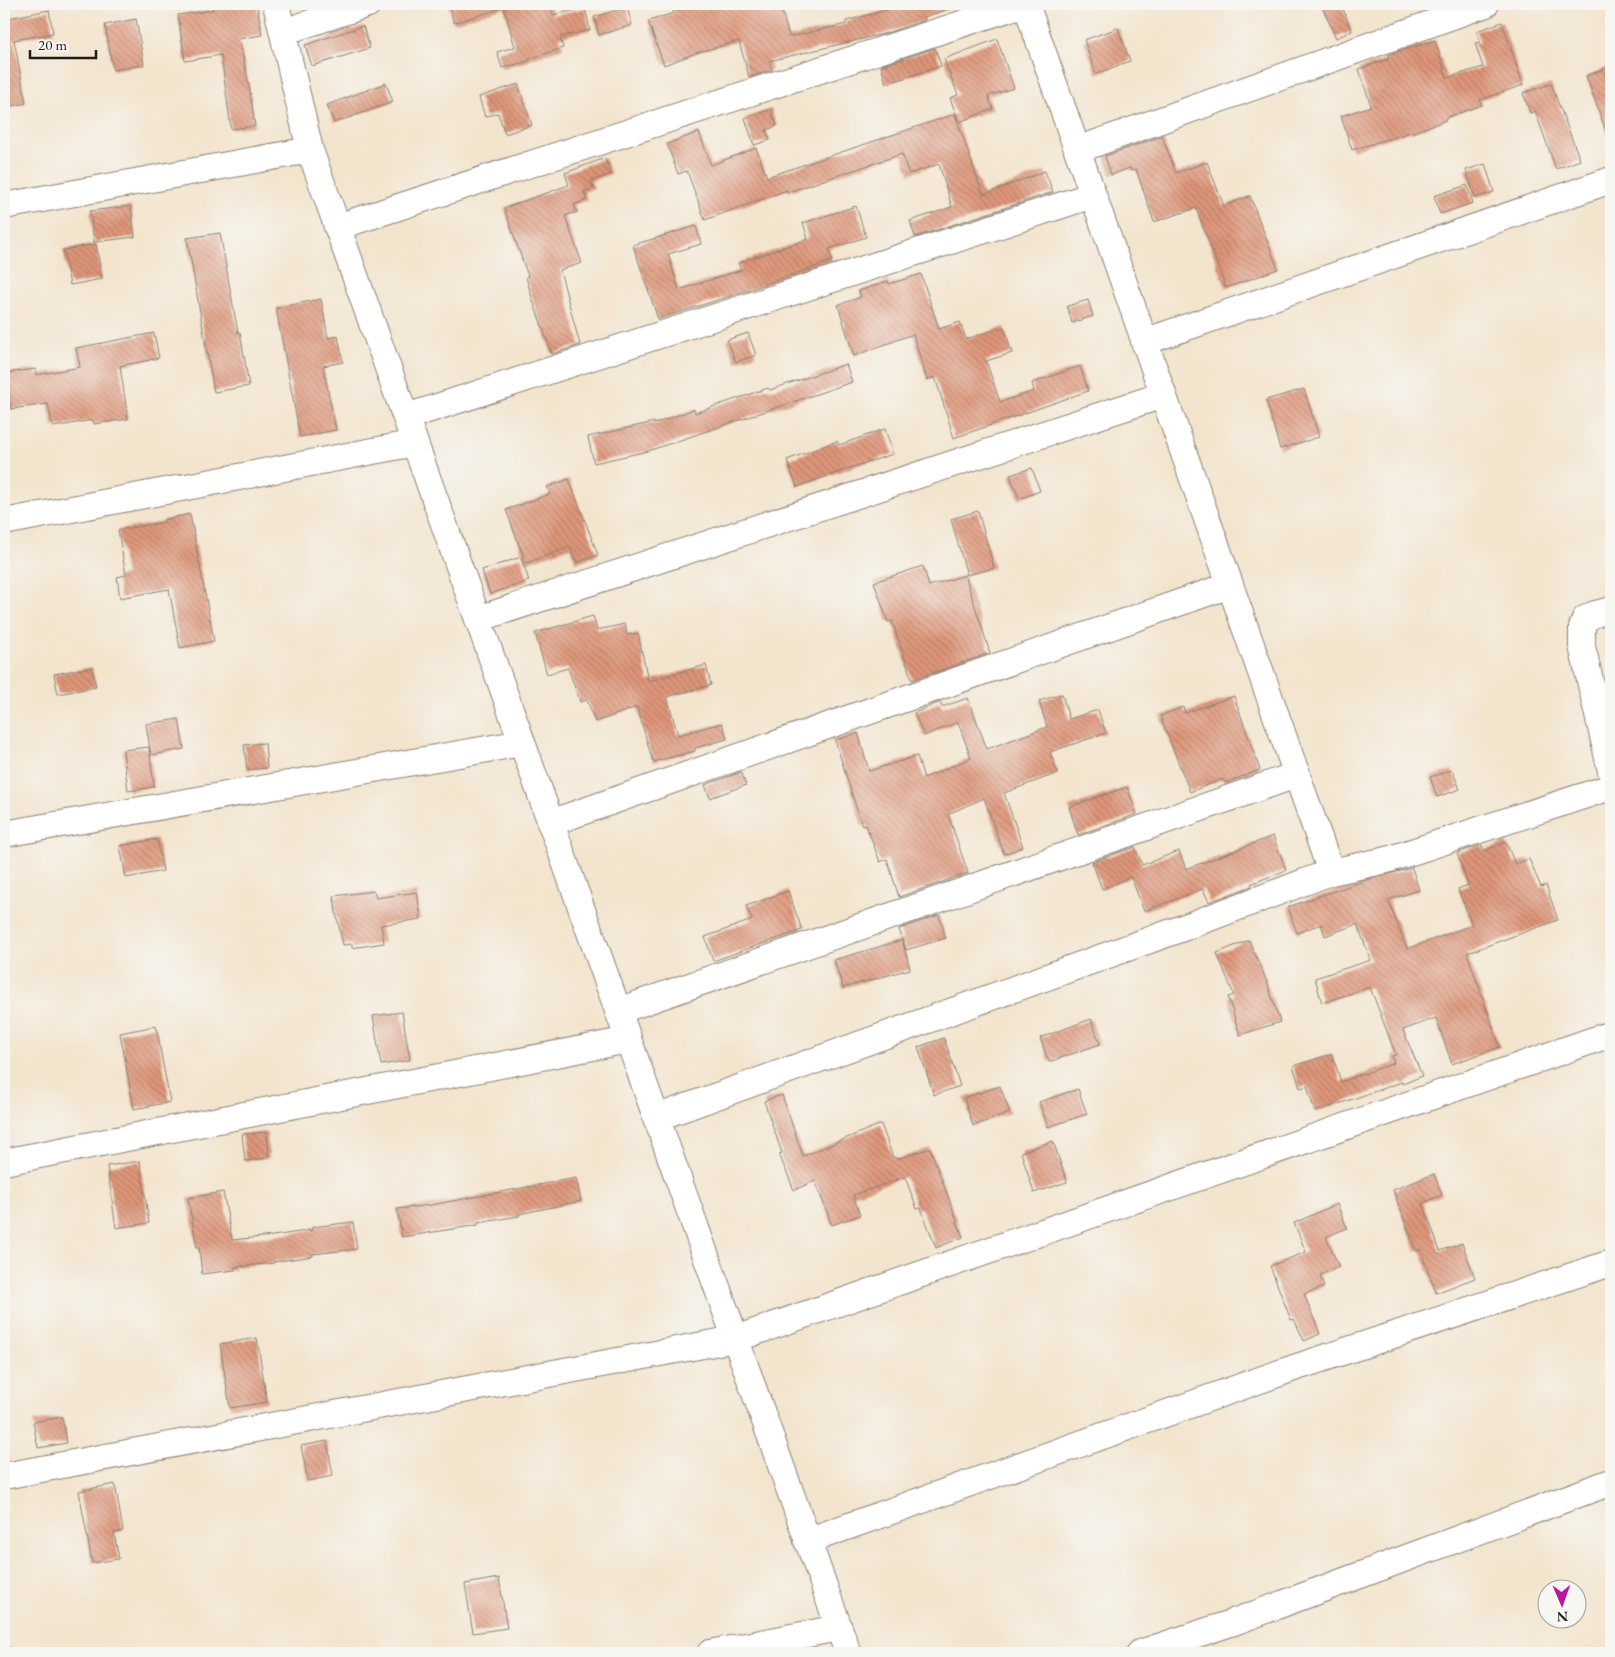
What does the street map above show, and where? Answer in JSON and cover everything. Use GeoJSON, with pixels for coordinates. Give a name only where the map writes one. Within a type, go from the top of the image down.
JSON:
{"type":"FeatureCollection","features":[{"type":"Feature","properties":{"kind":"street"},"geometry":{"type":"LineString","coordinates":[[276,4],[310,150],[848,1653]]}},
{"type":"Feature","properties":{"kind":"street"},"geometry":{"type":"LineString","coordinates":[[283,32],[368,4]]}},
{"type":"Feature","properties":{"kind":"street"},"geometry":{"type":"LineString","coordinates":[[338,227],[1024,4],[1331,872]]}},
{"type":"Feature","properties":{"kind":"street"},"geometry":{"type":"LineString","coordinates":[[1077,150],[1486,4]]}},
{"type":"Feature","properties":{"kind":"street"},"geometry":{"type":"LineString","coordinates":[[4,206],[310,150]]}},
{"type":"Feature","properties":{"kind":"street"},"geometry":{"type":"LineString","coordinates":[[1144,342],[1611,180]]}},
{"type":"Feature","properties":{"kind":"street"},"geometry":{"type":"LineString","coordinates":[[406,417],[1093,195]]}},
{"type":"Feature","properties":{"kind":"street"},"geometry":{"type":"LineString","coordinates":[[478,619],[1163,395]]}},
{"type":"Feature","properties":{"kind":"street"},"geometry":{"type":"LineString","coordinates":[[4,522],[415,443]]}},
{"type":"Feature","properties":{"kind":"street"},"geometry":{"type":"LineString","coordinates":[[550,823],[1230,585]]}},
{"type":"Feature","properties":{"kind":"street"},"geometry":{"type":"LineString","coordinates":[[1611,610],[1585,619],[1582,627],[1582,646],[1611,771]]}},
{"type":"Feature","properties":{"kind":"street"},"geometry":{"type":"LineString","coordinates":[[4,834],[522,743]]}},
{"type":"Feature","properties":{"kind":"street"},"geometry":{"type":"LineString","coordinates":[[618,1012],[1296,775]]}},
{"type":"Feature","properties":{"kind":"street"},"geometry":{"type":"LineString","coordinates":[[656,1118],[1180,929],[1331,872],[1387,860],[1611,787]]}},
{"type":"Feature","properties":{"kind":"street"},"geometry":{"type":"LineString","coordinates":[[4,1476],[735,1339],[1611,1034]]}},
{"type":"Feature","properties":{"kind":"street"},"geometry":{"type":"LineString","coordinates":[[4,1162],[628,1040]]}},
{"type":"Feature","properties":{"kind":"street"},"geometry":{"type":"LineString","coordinates":[[807,1541],[1291,1369],[1611,1262]]}},
{"type":"Feature","properties":{"kind":"street"},"geometry":{"type":"LineString","coordinates":[[1140,1653],[1230,1623],[1611,1482]]}},
{"type":"Feature","properties":{"kind":"street"},"geometry":{"type":"LineString","coordinates":[[710,1653],[838,1628]]}},
{"type":"Feature","properties":{"kind":"path"},"geometry":{"type":"LineString","coordinates":[[4,1641],[13,1653]]}},
{"type":"Feature","properties":{"kind":"building"},"geometry":{"type":"Polygon","coordinates":[[[211,4],[257,4],[262,35],[239,39],[249,85],[255,126],[231,129],[221,55],[185,61],[178,15],[213,10],[211,4]]]}},
{"type":"Feature","properties":{"kind":"building"},"geometry":{"type":"Polygon","coordinates":[[[448,4],[501,4],[502,8],[454,23],[448,4]]]}},
{"type":"Feature","properties":{"kind":"building"},"geometry":{"type":"Polygon","coordinates":[[[503,4],[550,4],[553,15],[585,8],[590,30],[560,37],[563,48],[529,59],[529,61],[502,68],[497,52],[515,47],[503,4]]]}},
{"type":"Feature","properties":{"kind":"building"},"geometry":{"type":"Polygon","coordinates":[[[671,4],[780,4],[789,37],[846,24],[846,21],[897,7],[896,4],[955,4],[955,7],[924,17],[925,20],[883,34],[769,61],[772,70],[749,77],[739,41],[699,52],[664,65],[648,21],[674,13],[671,4]]]}},
{"type":"Feature","properties":{"kind":"building"},"geometry":{"type":"Polygon","coordinates":[[[1321,4],[1341,4],[1352,31],[1336,38],[1321,4]]]}},
{"type":"Feature","properties":{"kind":"building"},"geometry":{"type":"Polygon","coordinates":[[[627,7],[632,25],[599,35],[594,17],[627,7]]]}},
{"type":"Feature","properties":{"kind":"building"},"geometry":{"type":"Polygon","coordinates":[[[49,10],[53,33],[14,40],[26,103],[4,108],[4,19],[49,10]]]}},
{"type":"Feature","properties":{"kind":"building"},"geometry":{"type":"Polygon","coordinates":[[[136,19],[144,65],[113,70],[105,25],[136,19]]]}},
{"type":"Feature","properties":{"kind":"building"},"geometry":{"type":"Polygon","coordinates":[[[1502,22],[1523,85],[1480,100],[1482,105],[1445,118],[1446,120],[1411,133],[1352,150],[1341,116],[1371,106],[1359,69],[1389,59],[1388,55],[1435,40],[1447,78],[1483,67],[1475,43],[1480,42],[1477,31],[1502,22]]]}},
{"type":"Feature","properties":{"kind":"building"},"geometry":{"type":"Polygon","coordinates":[[[363,26],[370,48],[312,66],[305,45],[363,26]]]}},
{"type":"Feature","properties":{"kind":"building"},"geometry":{"type":"Polygon","coordinates":[[[1118,28],[1130,61],[1096,74],[1084,40],[1118,28]]]}},
{"type":"Feature","properties":{"kind":"building"},"geometry":{"type":"Polygon","coordinates":[[[997,39],[1014,88],[988,96],[993,109],[959,122],[950,98],[958,95],[944,59],[997,39]]]}},
{"type":"Feature","properties":{"kind":"building"},"geometry":{"type":"Polygon","coordinates":[[[935,48],[941,66],[886,84],[881,66],[935,48]]]}},
{"type":"Feature","properties":{"kind":"building"},"geometry":{"type":"Polygon","coordinates":[[[1611,66],[1611,139],[1609,139],[1586,76],[1611,66]]]}},
{"type":"Feature","properties":{"kind":"building"},"geometry":{"type":"Polygon","coordinates":[[[386,83],[393,102],[334,123],[327,105],[386,83]]]}},
{"type":"Feature","properties":{"kind":"building"},"geometry":{"type":"Polygon","coordinates":[[[518,84],[532,125],[505,134],[498,113],[485,117],[479,97],[518,84]]]}},
{"type":"Feature","properties":{"kind":"building"},"geometry":{"type":"Polygon","coordinates":[[[1551,84],[1580,160],[1556,169],[1535,111],[1530,113],[1523,93],[1551,84]]]}},
{"type":"Feature","properties":{"kind":"building"},"geometry":{"type":"Polygon","coordinates":[[[771,109],[777,126],[766,130],[770,140],[754,145],[745,118],[771,109]]]}},
{"type":"Feature","properties":{"kind":"building"},"geometry":{"type":"Polygon","coordinates":[[[955,114],[983,195],[1045,171],[1053,192],[915,237],[910,221],[952,207],[939,164],[909,174],[902,154],[788,192],[787,190],[705,220],[687,171],[678,174],[667,144],[699,132],[711,165],[756,148],[767,177],[955,114]]]}},
{"type":"Feature","properties":{"kind":"building"},"geometry":{"type":"Polygon","coordinates":[[[1162,136],[1176,173],[1207,162],[1224,206],[1250,196],[1278,269],[1226,288],[1196,208],[1154,222],[1136,169],[1131,171],[1130,168],[1111,175],[1105,156],[1162,136]]]}},
{"type":"Feature","properties":{"kind":"building"},"geometry":{"type":"Polygon","coordinates":[[[605,158],[611,174],[591,181],[594,188],[584,192],[587,200],[574,205],[577,212],[565,216],[582,263],[560,270],[580,345],[552,354],[533,301],[526,277],[528,276],[504,208],[569,185],[565,173],[605,158]]]}},
{"type":"Feature","properties":{"kind":"building"},"geometry":{"type":"Polygon","coordinates":[[[1485,164],[1494,192],[1475,198],[1466,170],[1485,164]]]}},
{"type":"Feature","properties":{"kind":"building"},"geometry":{"type":"Polygon","coordinates":[[[1467,185],[1473,203],[1440,214],[1434,196],[1467,185]]]}},
{"type":"Feature","properties":{"kind":"building"},"geometry":{"type":"Polygon","coordinates":[[[131,206],[135,237],[94,242],[90,211],[131,206]]]}},
{"type":"Feature","properties":{"kind":"building"},"geometry":{"type":"Polygon","coordinates":[[[856,206],[866,237],[829,249],[832,261],[658,319],[633,245],[696,226],[701,244],[668,254],[679,290],[741,270],[738,263],[808,239],[803,223],[856,206]]]}},
{"type":"Feature","properties":{"kind":"building"},"geometry":{"type":"Polygon","coordinates":[[[220,233],[249,386],[214,392],[187,238],[220,233]]]}},
{"type":"Feature","properties":{"kind":"building"},"geometry":{"type":"Polygon","coordinates":[[[96,244],[102,279],[70,285],[63,250],[96,244]]]}},
{"type":"Feature","properties":{"kind":"building"},"geometry":{"type":"Polygon","coordinates":[[[921,274],[939,329],[960,322],[966,339],[1004,327],[1012,353],[986,361],[1000,402],[1034,391],[1032,383],[1080,366],[1088,391],[954,438],[935,377],[927,380],[913,334],[854,356],[838,305],[861,297],[859,291],[888,281],[889,284],[921,274]]]}},
{"type":"Feature","properties":{"kind":"building"},"geometry":{"type":"Polygon","coordinates":[[[321,299],[328,338],[338,336],[343,362],[323,366],[336,430],[300,437],[276,308],[321,299]]]}},
{"type":"Feature","properties":{"kind":"building"},"geometry":{"type":"Polygon","coordinates":[[[1088,300],[1093,316],[1072,323],[1067,306],[1088,300]]]}},
{"type":"Feature","properties":{"kind":"building"},"geometry":{"type":"Polygon","coordinates":[[[154,333],[159,358],[120,366],[128,419],[94,424],[93,420],[53,427],[48,404],[11,409],[6,373],[36,369],[36,375],[80,367],[76,348],[154,333]]]}},
{"type":"Feature","properties":{"kind":"building"},"geometry":{"type":"Polygon","coordinates":[[[748,333],[756,355],[736,362],[727,340],[748,333]]]}},
{"type":"Feature","properties":{"kind":"building"},"geometry":{"type":"Polygon","coordinates":[[[846,364],[852,382],[648,451],[594,463],[588,437],[654,422],[654,424],[694,409],[695,413],[846,364]]]}},
{"type":"Feature","properties":{"kind":"building"},"geometry":{"type":"Polygon","coordinates":[[[1304,389],[1319,437],[1280,449],[1266,400],[1304,389]]]}},
{"type":"Feature","properties":{"kind":"building"},"geometry":{"type":"Polygon","coordinates":[[[885,429],[893,454],[797,487],[787,460],[837,441],[839,445],[885,429]]]}},
{"type":"Feature","properties":{"kind":"building"},"geometry":{"type":"Polygon","coordinates":[[[1032,468],[1040,491],[1019,499],[1010,475],[1032,468]]]}},
{"type":"Feature","properties":{"kind":"building"},"geometry":{"type":"Polygon","coordinates":[[[569,479],[598,555],[576,563],[570,547],[526,563],[506,510],[550,494],[547,487],[569,479]]]}},
{"type":"Feature","properties":{"kind":"building"},"geometry":{"type":"Polygon","coordinates":[[[978,511],[994,568],[967,575],[951,519],[978,511]]]}},
{"type":"Feature","properties":{"kind":"building"},"geometry":{"type":"Polygon","coordinates":[[[190,514],[214,641],[180,648],[169,589],[120,598],[117,577],[126,575],[118,530],[164,522],[163,520],[190,514]]]}},
{"type":"Feature","properties":{"kind":"building"},"geometry":{"type":"Polygon","coordinates":[[[521,557],[529,581],[490,594],[482,570],[521,557]]]}},
{"type":"Feature","properties":{"kind":"building"},"geometry":{"type":"Polygon","coordinates":[[[923,566],[929,586],[965,575],[990,653],[912,680],[892,621],[888,622],[874,582],[923,566]]]}},
{"type":"Feature","properties":{"kind":"building"},"geometry":{"type":"Polygon","coordinates":[[[593,616],[597,630],[625,624],[627,635],[638,633],[648,681],[706,665],[711,685],[667,697],[678,735],[722,723],[727,739],[695,748],[695,751],[653,762],[637,707],[595,722],[587,700],[580,702],[568,668],[547,674],[535,633],[593,616]]]}},
{"type":"Feature","properties":{"kind":"building"},"geometry":{"type":"Polygon","coordinates":[[[92,667],[96,687],[58,694],[54,674],[92,667]]]}},
{"type":"Feature","properties":{"kind":"building"},"geometry":{"type":"Polygon","coordinates":[[[1062,694],[1069,719],[1098,710],[1106,733],[1050,752],[1058,773],[1004,793],[1023,847],[1004,854],[984,798],[948,814],[968,873],[899,897],[887,859],[880,862],[866,825],[862,826],[835,740],[858,733],[869,771],[917,756],[924,778],[971,758],[958,722],[924,736],[914,713],[940,702],[942,707],[968,698],[987,749],[1047,727],[1039,701],[1062,694]]]}},
{"type":"Feature","properties":{"kind":"building"},"geometry":{"type":"Polygon","coordinates":[[[1234,696],[1260,770],[1225,783],[1223,779],[1190,792],[1160,716],[1183,707],[1185,713],[1234,696]]]}},
{"type":"Feature","properties":{"kind":"building"},"geometry":{"type":"Polygon","coordinates":[[[179,719],[184,749],[151,755],[146,724],[179,719]]]}},
{"type":"Feature","properties":{"kind":"building"},"geometry":{"type":"Polygon","coordinates":[[[265,743],[267,768],[247,770],[244,745],[265,743]]]}},
{"type":"Feature","properties":{"kind":"building"},"geometry":{"type":"Polygon","coordinates":[[[149,747],[154,787],[128,791],[123,750],[149,747]]]}},
{"type":"Feature","properties":{"kind":"building"},"geometry":{"type":"Polygon","coordinates":[[[1452,770],[1460,789],[1437,797],[1430,777],[1452,770]]]}},
{"type":"Feature","properties":{"kind":"building"},"geometry":{"type":"Polygon","coordinates":[[[741,772],[746,785],[710,798],[705,785],[741,772]]]}},
{"type":"Feature","properties":{"kind":"building"},"geometry":{"type":"Polygon","coordinates":[[[1127,787],[1137,814],[1078,835],[1069,807],[1127,787]]]}},
{"type":"Feature","properties":{"kind":"building"},"geometry":{"type":"Polygon","coordinates":[[[1273,836],[1286,870],[1251,884],[1252,886],[1209,902],[1203,889],[1144,911],[1131,877],[1102,889],[1092,862],[1135,847],[1142,865],[1179,851],[1186,869],[1273,836]]]}},
{"type":"Feature","properties":{"kind":"building"},"geometry":{"type":"Polygon","coordinates":[[[157,839],[163,871],[126,878],[120,846],[157,839]]]}},
{"type":"Feature","properties":{"kind":"building"},"geometry":{"type":"Polygon","coordinates":[[[1506,842],[1515,864],[1529,859],[1541,887],[1546,885],[1558,920],[1467,953],[1500,1047],[1452,1064],[1436,1018],[1403,1030],[1422,1076],[1403,1084],[1402,1082],[1315,1112],[1307,1086],[1300,1088],[1293,1066],[1332,1054],[1341,1082],[1394,1063],[1392,1056],[1396,1055],[1370,987],[1322,1003],[1315,978],[1371,960],[1357,924],[1325,936],[1321,924],[1297,933],[1288,907],[1366,880],[1412,868],[1419,890],[1388,900],[1407,949],[1472,925],[1458,889],[1468,885],[1457,853],[1482,845],[1484,851],[1506,842]]]}},
{"type":"Feature","properties":{"kind":"building"},"geometry":{"type":"Polygon","coordinates":[[[374,891],[376,898],[417,892],[421,919],[381,925],[384,943],[352,948],[352,944],[343,945],[334,896],[374,891]]]}},
{"type":"Feature","properties":{"kind":"building"},"geometry":{"type":"Polygon","coordinates":[[[788,891],[802,930],[713,961],[705,937],[752,920],[746,906],[788,891]]]}},
{"type":"Feature","properties":{"kind":"building"},"geometry":{"type":"Polygon","coordinates":[[[939,915],[946,938],[906,950],[899,929],[939,915]]]}},
{"type":"Feature","properties":{"kind":"building"},"geometry":{"type":"Polygon","coordinates":[[[902,940],[910,969],[843,988],[834,960],[902,940]]]}},
{"type":"Feature","properties":{"kind":"building"},"geometry":{"type":"Polygon","coordinates":[[[1249,940],[1267,982],[1280,1022],[1240,1035],[1228,997],[1234,995],[1217,953],[1249,940]]]}},
{"type":"Feature","properties":{"kind":"building"},"geometry":{"type":"Polygon","coordinates":[[[402,1012],[410,1060],[381,1065],[373,1016],[402,1012]]]}},
{"type":"Feature","properties":{"kind":"building"},"geometry":{"type":"Polygon","coordinates":[[[1091,1019],[1100,1044],[1049,1062],[1040,1038],[1091,1019]]]}},
{"type":"Feature","properties":{"kind":"building"},"geometry":{"type":"Polygon","coordinates":[[[156,1026],[170,1102],[134,1109],[120,1033],[156,1026]]]}},
{"type":"Feature","properties":{"kind":"building"},"geometry":{"type":"Polygon","coordinates":[[[944,1038],[960,1086],[934,1095],[918,1047],[944,1038]]]}},
{"type":"Feature","properties":{"kind":"building"},"geometry":{"type":"Polygon","coordinates":[[[1000,1086],[1010,1113],[973,1126],[964,1098],[1000,1086]]]}},
{"type":"Feature","properties":{"kind":"building"},"geometry":{"type":"Polygon","coordinates":[[[1078,1089],[1087,1114],[1048,1127],[1039,1102],[1078,1089]]]}},
{"type":"Feature","properties":{"kind":"building"},"geometry":{"type":"Polygon","coordinates":[[[782,1095],[803,1156],[881,1124],[893,1158],[896,1157],[897,1159],[930,1148],[963,1237],[936,1248],[921,1208],[917,1209],[905,1177],[853,1195],[860,1215],[832,1225],[815,1181],[794,1190],[779,1154],[782,1153],[764,1101],[782,1095]]]}},
{"type":"Feature","properties":{"kind":"building"},"geometry":{"type":"Polygon","coordinates":[[[267,1132],[269,1158],[245,1161],[242,1134],[267,1132]]]}},
{"type":"Feature","properties":{"kind":"building"},"geometry":{"type":"Polygon","coordinates":[[[1053,1141],[1067,1182],[1034,1193],[1021,1152],[1053,1141]]]}},
{"type":"Feature","properties":{"kind":"building"},"geometry":{"type":"Polygon","coordinates":[[[140,1161],[149,1223],[116,1228],[107,1166],[140,1161]]]}},
{"type":"Feature","properties":{"kind":"building"},"geometry":{"type":"Polygon","coordinates":[[[1434,1174],[1442,1195],[1423,1203],[1440,1251],[1462,1243],[1475,1278],[1436,1293],[1420,1249],[1416,1251],[1393,1190],[1434,1174]]]}},
{"type":"Feature","properties":{"kind":"building"},"geometry":{"type":"Polygon","coordinates":[[[576,1178],[581,1201],[519,1214],[519,1216],[478,1223],[478,1225],[402,1237],[397,1209],[431,1205],[576,1178]]]}},
{"type":"Feature","properties":{"kind":"building"},"geometry":{"type":"Polygon","coordinates":[[[223,1192],[232,1240],[273,1236],[312,1230],[312,1227],[353,1222],[357,1249],[312,1254],[313,1256],[235,1267],[235,1270],[202,1274],[199,1248],[197,1248],[188,1198],[223,1192]]]}},
{"type":"Feature","properties":{"kind":"building"},"geometry":{"type":"Polygon","coordinates":[[[1337,1204],[1347,1228],[1326,1237],[1339,1267],[1320,1275],[1324,1287],[1304,1294],[1320,1334],[1304,1341],[1294,1319],[1291,1320],[1270,1266],[1306,1252],[1294,1223],[1337,1204]]]}},
{"type":"Feature","properties":{"kind":"building"},"geometry":{"type":"Polygon","coordinates":[[[257,1338],[267,1402],[230,1408],[220,1344],[257,1338]]]}},
{"type":"Feature","properties":{"kind":"building"},"geometry":{"type":"Polygon","coordinates":[[[62,1417],[67,1443],[38,1448],[33,1422],[62,1417]]]}},
{"type":"Feature","properties":{"kind":"building"},"geometry":{"type":"Polygon","coordinates":[[[327,1441],[333,1476],[308,1481],[301,1446],[327,1441]]]}},
{"type":"Feature","properties":{"kind":"building"},"geometry":{"type":"Polygon","coordinates":[[[115,1484],[123,1531],[114,1533],[119,1559],[92,1563],[79,1491],[115,1484]]]}},
{"type":"Feature","properties":{"kind":"building"},"geometry":{"type":"Polygon","coordinates":[[[499,1578],[507,1628],[473,1633],[465,1584],[499,1578]]]}}]}
